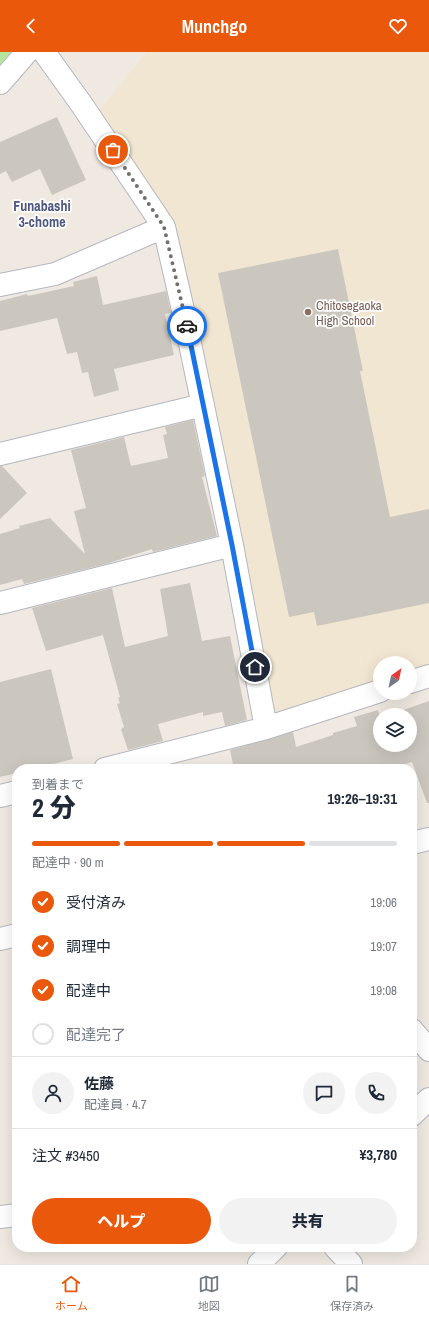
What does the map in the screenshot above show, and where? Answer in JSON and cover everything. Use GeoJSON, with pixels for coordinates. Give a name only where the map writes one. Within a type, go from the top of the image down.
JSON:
{"type":"FeatureCollection","features":[{"type":"Feature","properties":{"kind":"street"},"geometry":{"type":"LineString","coordinates":[[0,83],[26,52]]}},
{"type":"Feature","properties":{"kind":"street"},"geometry":{"type":"LineString","coordinates":[[44,52],[82,105],[164,227],[183,310],[232,545],[266,728]]}},
{"type":"Feature","properties":{"kind":"street"},"geometry":{"type":"LineString","coordinates":[[0,285],[55,274],[164,227]]}},
{"type":"Feature","properties":{"kind":"street"},"geometry":{"type":"LineString","coordinates":[[0,454],[203,405]]}},
{"type":"Feature","properties":{"kind":"street"},"geometry":{"type":"LineString","coordinates":[[0,602],[232,545]]}},
{"type":"Feature","properties":{"kind":"street"},"geometry":{"type":"LineString","coordinates":[[417,680],[429,676]]}},
{"type":"Feature","properties":{"kind":"street"},"geometry":{"type":"LineString","coordinates":[[125,764],[266,728],[373,693]]}},
{"type":"Feature","properties":{"kind":"street"},"geometry":{"type":"LineString","coordinates":[[0,796],[12,793]]}},
{"type":"Feature","properties":{"kind":"street"},"geometry":{"type":"LineString","coordinates":[[417,842],[429,840]]}},
{"type":"Feature","properties":{"kind":"street"},"geometry":{"type":"LineString","coordinates":[[0,939],[12,936]]}},
{"type":"Feature","properties":{"kind":"street"},"geometry":{"type":"LineString","coordinates":[[417,1036],[429,1050]]}},
{"type":"Feature","properties":{"kind":"street"},"geometry":{"type":"LineString","coordinates":[[417,1110],[429,1099]]}},
{"type":"Feature","properties":{"kind":"street"},"geometry":{"type":"LineString","coordinates":[[0,1217],[12,1216]]}},
{"type":"Feature","properties":{"kind":"street"},"geometry":{"type":"LineString","coordinates":[[259,1264],[271,1252]]}},
{"type":"Feature","properties":{"kind":"street"},"geometry":{"type":"LineString","coordinates":[[340,1252],[351,1264]]}},
{"type":"Feature","properties":{"kind":"shaded area","name":"Chitosegaoka High School"},"geometry":{"type":"Polygon","coordinates":[[[147,52],[429,52],[429,669],[417,673],[417,656],[373,656],[373,687],[269,720],[166,225],[95,116],[147,52]]]}},
{"type":"Feature","properties":{"kind":"green space"},"geometry":{"type":"Polygon","coordinates":[[[0,52],[12,52],[0,65],[0,52]]]}},
{"type":"Feature","properties":{"kind":"building"},"geometry":{"type":"Polygon","coordinates":[[[57,117],[86,180],[52,195],[40,169],[12,182],[6,171],[0,174],[0,142],[57,117]]]}},
{"type":"Feature","properties":{"kind":"building"},"geometry":{"type":"Polygon","coordinates":[[[338,249],[363,371],[360,371],[390,517],[429,509],[429,603],[317,626],[314,612],[289,617],[218,273],[338,249]]]}},
{"type":"Feature","properties":{"kind":"building"},"geometry":{"type":"Polygon","coordinates":[[[97,276],[103,305],[166,291],[171,313],[165,314],[174,355],[114,369],[119,390],[94,397],[88,372],[82,373],[77,352],[67,354],[57,318],[0,331],[0,301],[27,294],[28,296],[74,286],[73,282],[97,276]]]}},
{"type":"Feature","properties":{"kind":"building"},"geometry":{"type":"Polygon","coordinates":[[[193,420],[205,476],[202,477],[217,536],[153,552],[152,549],[106,564],[24,584],[22,579],[0,585],[0,534],[20,528],[19,526],[50,518],[85,554],[74,511],[86,508],[71,450],[124,437],[131,466],[168,458],[163,435],[167,434],[165,427],[193,420]]]}},
{"type":"Feature","properties":{"kind":"building"},"geometry":{"type":"Polygon","coordinates":[[[0,466],[2,466],[27,493],[0,519],[0,466]]]}},
{"type":"Feature","properties":{"kind":"building"},"geometry":{"type":"Polygon","coordinates":[[[190,583],[202,641],[230,636],[247,720],[225,726],[222,712],[203,716],[203,712],[158,724],[163,741],[128,750],[121,729],[124,727],[117,704],[120,703],[118,698],[120,697],[103,635],[46,651],[32,608],[112,588],[125,647],[168,636],[160,589],[190,583]]]}},
{"type":"Feature","properties":{"kind":"building"},"geometry":{"type":"Polygon","coordinates":[[[51,669],[73,759],[53,764],[12,764],[12,774],[0,777],[0,682],[51,669]]]}},
{"type":"Feature","properties":{"kind":"building"},"geometry":{"type":"Polygon","coordinates":[[[429,701],[429,803],[427,803],[417,776],[417,764],[413,764],[412,762],[406,764],[233,764],[230,750],[293,732],[296,747],[357,726],[354,717],[373,711],[373,752],[417,752],[417,708],[409,708],[429,701]]]}},
{"type":"Feature","properties":{"kind":"way so far"},"geometry":{"type":"LineString","coordinates":[[113,150],[164,227],[187,326]]}},
{"type":"Feature","properties":{"kind":"place","name":"Chitosegaoka High School"},"geometry":{"type":"Point","coordinates":[308,312]}},
{"type":"Feature","properties":{"kind":"district","name":"Funabashi 3-chome"},"geometry":{"type":"Point","coordinates":[42,214]}},
{"type":"Feature","properties":{"kind":"route"},"geometry":{"type":"LineString","coordinates":[[187,326],[232,545],[255,667]]}}]}
